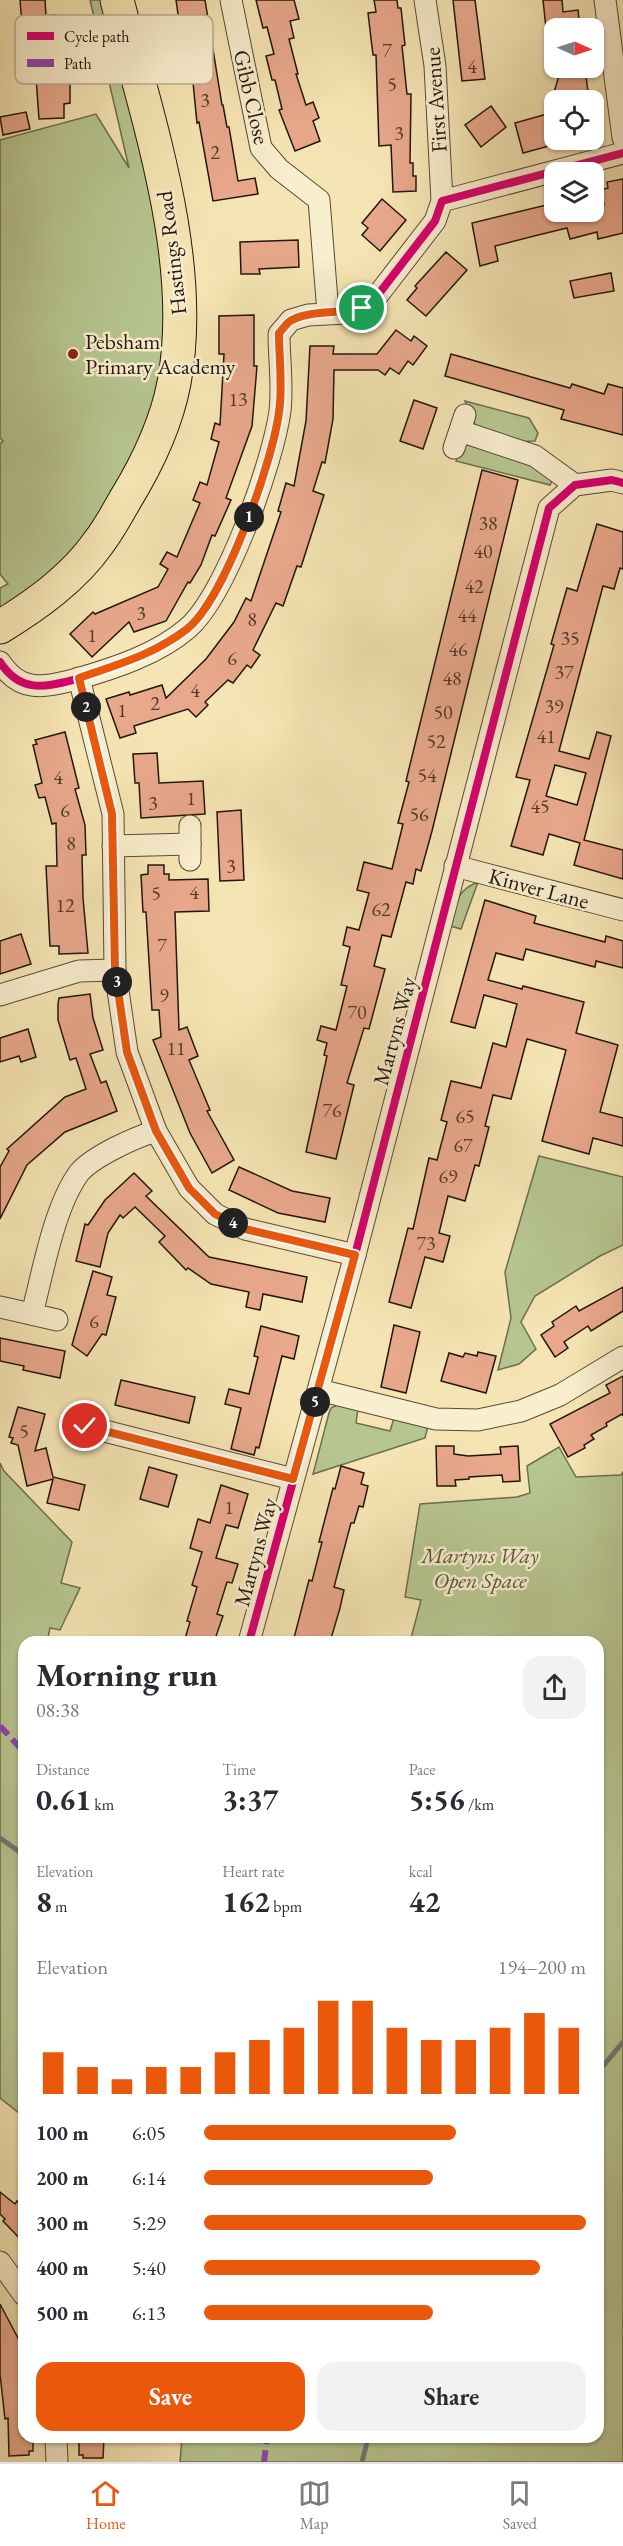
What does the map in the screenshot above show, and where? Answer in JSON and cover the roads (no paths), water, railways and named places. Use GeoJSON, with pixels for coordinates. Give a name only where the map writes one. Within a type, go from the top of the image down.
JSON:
{"type":"FeatureCollection","features":[{"type":"Feature","properties":{"kind":"main road","name":"Hastings Road"},"geometry":{"type":"LineString","coordinates":[[117,0],[121,15]]}},
{"type":"Feature","properties":{"kind":"main road","name":"Hastings Road"},"geometry":{"type":"LineString","coordinates":[[0,627],[30,609],[69,576],[99,543],[144,468],[161,427],[174,383],[179,329],[178,275],[167,200],[138,84]]}},
{"type":"Feature","properties":{"kind":"street","name":"Gibb Close"},"geometry":{"type":"LineString","coordinates":[[231,0],[261,148],[279,169],[319,200],[328,313]]}},
{"type":"Feature","properties":{"kind":"street","name":"First Avenue"},"geometry":{"type":"LineString","coordinates":[[425,0],[435,66],[442,201]]}},
{"type":"Feature","properties":{"kind":"street"},"geometry":{"type":"LineString","coordinates":[[605,0],[623,138]]}},
{"type":"Feature","properties":{"kind":"street"},"geometry":{"type":"LineString","coordinates":[[0,662],[14,678],[36,687],[79,678],[152,653],[189,627],[214,594],[245,527],[267,464],[280,411],[279,333],[291,320],[328,313],[346,313],[362,308],[374,300],[435,221],[442,201],[623,153]]}},
{"type":"Feature","properties":{"kind":"street"},"geometry":{"type":"LineString","coordinates":[[460,431],[535,456],[575,485],[612,480],[623,483]]}},
{"type":"Feature","properties":{"kind":"street","name":"Martyns Way"},"geometry":{"type":"LineString","coordinates":[[251,1636],[355,1255],[549,508],[575,485]]}},
{"type":"Feature","properties":{"kind":"street"},"geometry":{"type":"LineString","coordinates":[[79,678],[112,814],[115,970],[127,1052],[156,1131],[189,1188],[215,1214],[245,1229],[355,1255]]}},
{"type":"Feature","properties":{"kind":"street"},"geometry":{"type":"LineString","coordinates":[[113,846],[190,843]]}},
{"type":"Feature","properties":{"kind":"street","name":"Kinver Lane"},"geometry":{"type":"LineString","coordinates":[[455,866],[623,910]]}},
{"type":"Feature","properties":{"kind":"street"},"geometry":{"type":"LineString","coordinates":[[0,995],[79,971],[115,970]]}},
{"type":"Feature","properties":{"kind":"street"},"geometry":{"type":"LineString","coordinates":[[32,1314],[64,1198],[81,1171],[136,1136],[156,1131]]}},
{"type":"Feature","properties":{"kind":"street"},"geometry":{"type":"LineString","coordinates":[[0,1307],[57,1320]]}},
{"type":"Feature","properties":{"kind":"street"},"geometry":{"type":"LineString","coordinates":[[319,1390],[436,1419],[478,1420],[521,1411],[560,1395],[623,1357]]}},
{"type":"Feature","properties":{"kind":"street"},"geometry":{"type":"LineString","coordinates":[[85,1426],[116,1444],[293,1479]]}},
{"type":"Feature","properties":{"kind":"street"},"geometry":{"type":"LineString","coordinates":[[0,2262],[18,2287]]}},
{"type":"Feature","properties":{"kind":"street"},"geometry":{"type":"LineString","coordinates":[[56,2443],[57,2462]]}},
{"type":"Feature","properties":{"kind":"waterway"},"geometry":{"type":"LineString","coordinates":[[0,1838],[18,1851]]}},
{"type":"Feature","properties":{"kind":"waterway"},"geometry":{"type":"LineString","coordinates":[[604,2065],[623,2042]]}},
{"type":"Feature","properties":{"kind":"waterway"},"geometry":{"type":"LineString","coordinates":[[362,2462],[367,2443]]}},
{"type":"Feature","properties":{"kind":"place","name":"Pebsham Primary Academy"},"geometry":{"type":"Point","coordinates":[73,354]}},
{"type":"Feature","properties":{"kind":"park label","name":"Martyns Way Open Space"},"geometry":{"type":"Point","coordinates":[480,1568]}}]}
